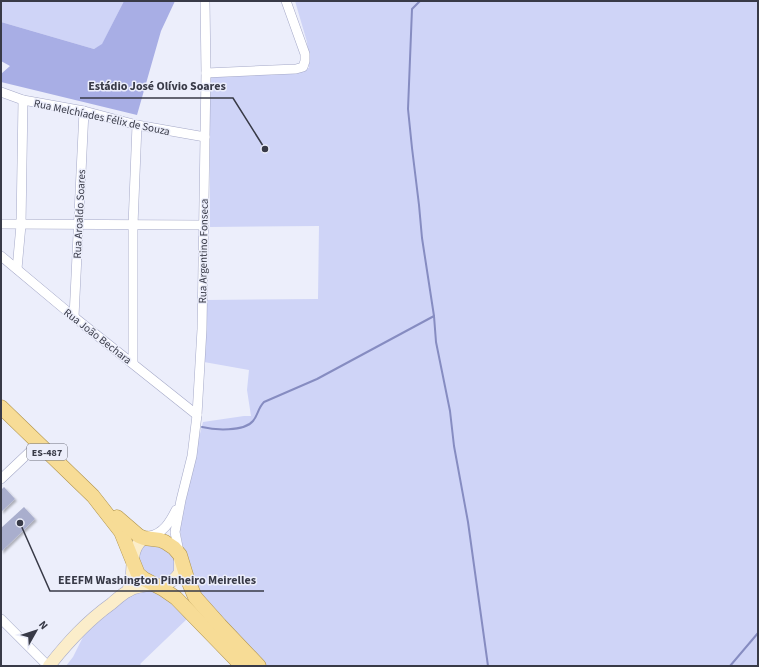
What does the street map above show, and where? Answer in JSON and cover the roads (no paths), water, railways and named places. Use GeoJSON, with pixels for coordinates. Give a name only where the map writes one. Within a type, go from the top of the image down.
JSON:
{"type":"FeatureCollection","features":[{"type":"Feature","properties":{"kind":"main road","name":"ES-487"},"geometry":{"type":"LineString","coordinates":[[1,408],[93,496],[131,530],[144,538],[155,538],[165,542],[180,555]]}},
{"type":"Feature","properties":{"kind":"main road","name":"ES-487"},"geometry":{"type":"LineString","coordinates":[[93,496],[121,532],[138,574],[176,598],[242,666]]}},
{"type":"Feature","properties":{"kind":"main road"},"geometry":{"type":"LineString","coordinates":[[180,555],[187,578],[195,596],[220,626],[259,666]]}},
{"type":"Feature","properties":{"kind":"street","name":"Rua Argentino Fonseca"},"geometry":{"type":"LineString","coordinates":[[181,500],[192,456],[197,415],[202,329],[206,73],[205,1]]}},
{"type":"Feature","properties":{"kind":"street"},"geometry":{"type":"LineString","coordinates":[[206,73],[296,69],[303,67],[305,62],[305,54],[286,1]]}},
{"type":"Feature","properties":{"kind":"street","name":"Rua Melchíades Félix de Souza"},"geometry":{"type":"LineString","coordinates":[[1,92],[23,100],[84,112],[137,125],[205,137]]}},
{"type":"Feature","properties":{"kind":"street"},"geometry":{"type":"LineString","coordinates":[[17,269],[21,225],[23,100]]}},
{"type":"Feature","properties":{"kind":"street","name":"Rua Aroaldo Soares"},"geometry":{"type":"LineString","coordinates":[[74,317],[84,112]]}},
{"type":"Feature","properties":{"kind":"street"},"geometry":{"type":"LineString","coordinates":[[133,363],[132,225],[137,125]]}},
{"type":"Feature","properties":{"kind":"street"},"geometry":{"type":"LineString","coordinates":[[1,224],[204,225]]}},
{"type":"Feature","properties":{"kind":"street","name":"Rua João Bechara"},"geometry":{"type":"LineString","coordinates":[[1,256],[74,317],[197,415]]}},
{"type":"Feature","properties":{"kind":"street"},"geometry":{"type":"LineString","coordinates":[[1,479],[38,444]]}},
{"type":"Feature","properties":{"kind":"street"},"geometry":{"type":"LineString","coordinates":[[128,591],[132,578],[132,560],[138,542],[144,538],[158,534],[163,530],[172,519],[181,500]]}},
{"type":"Feature","properties":{"kind":"street"},"geometry":{"type":"LineString","coordinates":[[1,619],[48,666],[82,628],[128,591],[142,585],[168,584],[178,576],[181,569],[180,555],[175,532],[181,500]]}},
{"type":"Feature","properties":{"kind":"waterway"},"geometry":{"type":"LineString","coordinates":[[420,1],[412,9],[408,109],[422,238],[434,316],[436,342],[450,411],[454,446],[468,522],[488,666]]}},
{"type":"Feature","properties":{"kind":"waterway"},"geometry":{"type":"LineString","coordinates":[[202,427],[214,429],[236,429],[249,425],[255,419],[264,402],[317,379],[434,316]]}},
{"type":"Feature","properties":{"kind":"waterway"},"geometry":{"type":"LineString","coordinates":[[730,666],[758,633]]}},
{"type":"Feature","properties":{"kind":"place","name":"Estádio José Olívio Soares"},"geometry":{"type":"Point","coordinates":[265,149]}},
{"type":"Feature","properties":{"kind":"place","name":"EEEFM Washington Pinheiro Meirelles"},"geometry":{"type":"Point","coordinates":[20,523]}}]}
